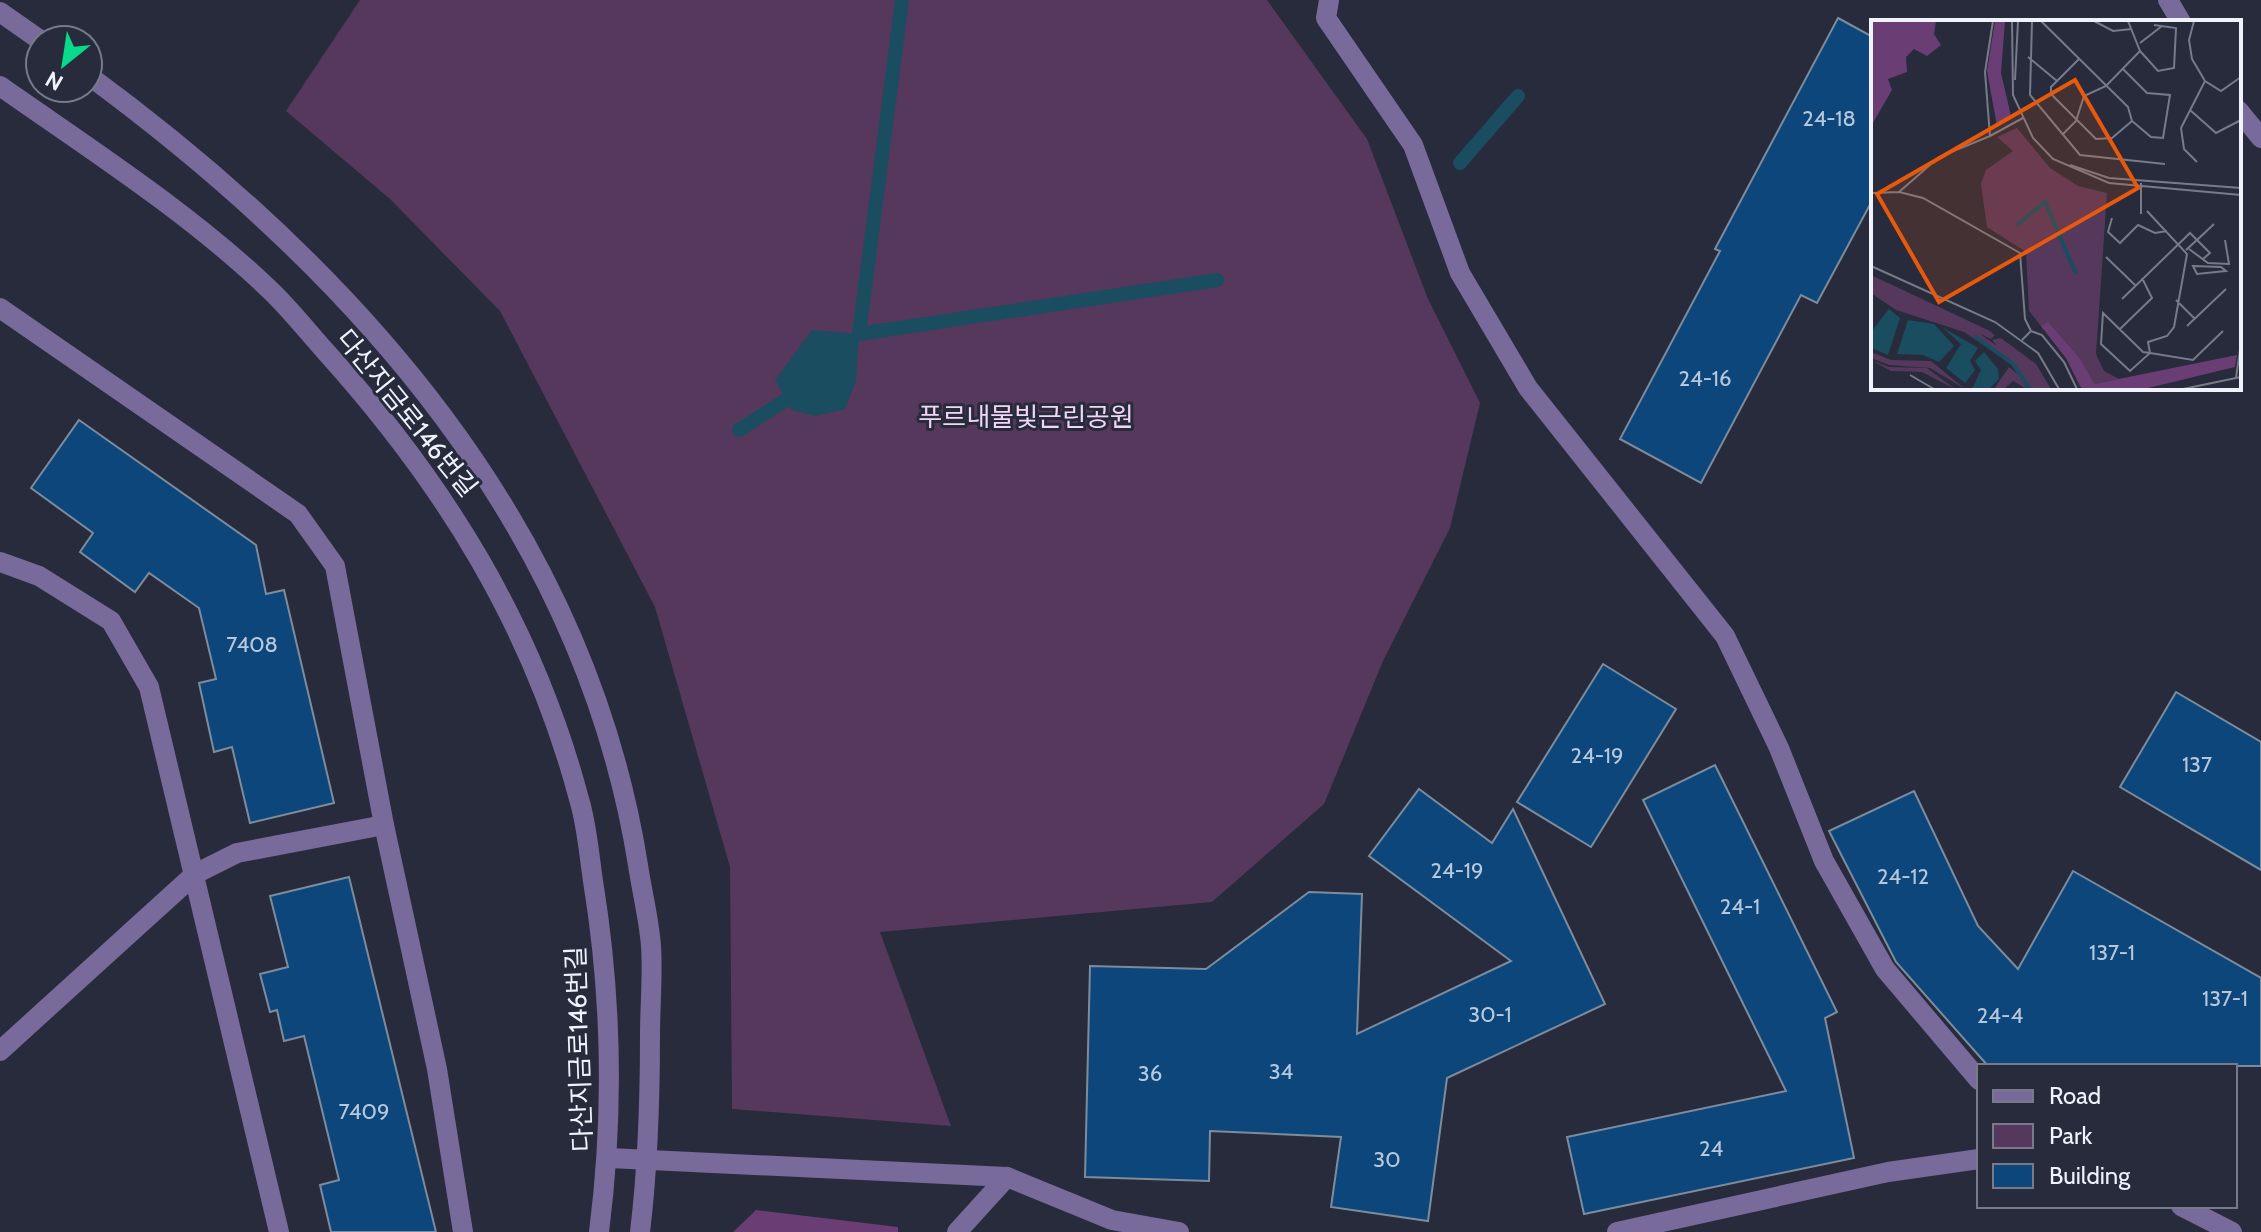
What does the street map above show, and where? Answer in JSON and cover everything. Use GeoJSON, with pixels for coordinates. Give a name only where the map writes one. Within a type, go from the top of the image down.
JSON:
{"type":"FeatureCollection","features":[{"type":"Feature","properties":{"kind":"street"},"geometry":{"type":"LineString","coordinates":[[1329,0],[1326,18],[1413,145],[1460,273],[1528,388],[1725,636],[1779,748],[1824,861],[1885,969],[1977,1078]]}},
{"type":"Feature","properties":{"kind":"street"},"geometry":{"type":"LineString","coordinates":[[2168,0],[2180,20]]}},
{"type":"Feature","properties":{"kind":"street"},"geometry":{"type":"LineString","coordinates":[[0,12],[24,29]]}},
{"type":"Feature","properties":{"kind":"street","name":"다산지금로146번길"},"geometry":{"type":"LineString","coordinates":[[0,86],[194,226],[271,290],[376,408],[462,525],[538,671],[580,801],[604,948],[610,1067],[609,1158],[599,1232]]}},
{"type":"Feature","properties":{"kind":"street","name":"다산지금로146번길"},"geometry":{"type":"LineString","coordinates":[[104,88],[225,184],[331,281],[426,390],[511,515],[581,659],[627,794],[651,946],[649,1160],[640,1232]]}},
{"type":"Feature","properties":{"kind":"street"},"geometry":{"type":"LineString","coordinates":[[2241,113],[2261,138]]}},
{"type":"Feature","properties":{"kind":"street"},"geometry":{"type":"LineString","coordinates":[[0,308],[298,514],[335,566],[384,825],[437,1069],[463,1232]]}},
{"type":"Feature","properties":{"kind":"street"},"geometry":{"type":"LineString","coordinates":[[0,562],[39,576],[111,621],[149,687],[279,1232]]}},
{"type":"Feature","properties":{"kind":"street"},"geometry":{"type":"LineString","coordinates":[[0,1051],[195,874],[237,853],[384,825]]}},
{"type":"Feature","properties":{"kind":"street"},"geometry":{"type":"LineString","coordinates":[[609,1158],[1007,1177],[1112,1220],[1179,1232]]}},
{"type":"Feature","properties":{"kind":"street"},"geometry":{"type":"LineString","coordinates":[[1617,1232],[1888,1172],[1977,1159]]}},
{"type":"Feature","properties":{"kind":"street"},"geometry":{"type":"LineString","coordinates":[[957,1232],[1007,1177]]}},
{"type":"Feature","properties":{"kind":"street"},"geometry":{"type":"LineString","coordinates":[[2185,1208],[2232,1232]]}},
{"type":"Feature","properties":{"kind":"green space","name":"푸르내물빛근린공원"},"geometry":{"type":"Polygon","coordinates":[[[360,0],[1267,0],[1367,139],[1428,299],[1480,403],[1450,528],[1383,661],[1324,804],[1212,902],[880,932],[951,1126],[732,1109],[730,867],[655,607],[500,311],[390,199],[286,111],[360,0]]]}},
{"type":"Feature","properties":{"kind":"shaded area"},"geometry":{"type":"Polygon","coordinates":[[[756,1210],[898,1227],[898,1232],[733,1232],[756,1210]]]}},
{"type":"Feature","properties":{"kind":"water"},"geometry":{"type":"Polygon","coordinates":[[[812,330],[859,334],[856,381],[845,409],[815,416],[792,410],[775,380],[812,330]]]}},
{"type":"Feature","properties":{"kind":"building"},"geometry":{"type":"Polygon","coordinates":[[[1838,18],[1871,36],[1871,203],[1817,303],[1801,295],[1701,483],[1620,439],[1720,251],[1715,249],[1838,18]]]}},
{"type":"Feature","properties":{"kind":"building"},"geometry":{"type":"Polygon","coordinates":[[[79,420],[256,545],[266,594],[284,590],[334,803],[250,823],[232,747],[214,752],[199,683],[216,679],[199,608],[149,573],[135,592],[80,552],[93,533],[31,488],[79,420]]]}},
{"type":"Feature","properties":{"kind":"building"},"geometry":{"type":"Polygon","coordinates":[[[1603,664],[1676,709],[1591,847],[1517,802],[1603,664]]]}},
{"type":"Feature","properties":{"kind":"building"},"geometry":{"type":"Polygon","coordinates":[[[2176,692],[2261,742],[2261,870],[2120,787],[2176,692]]]}},
{"type":"Feature","properties":{"kind":"building"},"geometry":{"type":"Polygon","coordinates":[[[1715,765],[1837,1012],[1825,1018],[1854,1158],[1584,1214],[1567,1137],[1786,1091],[1643,800],[1715,765]]]}},
{"type":"Feature","properties":{"kind":"building"},"geometry":{"type":"Polygon","coordinates":[[[1419,789],[1492,843],[1513,809],[1605,1004],[1447,1078],[1428,1221],[1331,1207],[1341,1137],[1210,1131],[1209,1181],[1085,1177],[1090,966],[1206,969],[1309,892],[1362,894],[1357,1034],[1511,961],[1369,856],[1419,789]]]}},
{"type":"Feature","properties":{"kind":"building"},"geometry":{"type":"Polygon","coordinates":[[[1914,791],[1978,926],[2018,969],[2073,871],[2261,978],[2261,1066],[1986,1064],[1896,962],[1829,831],[1914,791]]]}},
{"type":"Feature","properties":{"kind":"building"},"geometry":{"type":"Polygon","coordinates":[[[349,877],[436,1232],[331,1232],[320,1185],[339,1180],[304,1036],[284,1041],[277,1010],[270,1012],[260,974],[288,967],[270,896],[349,877]]]}},
{"type":"Feature","properties":{"kind":"waterway"},"geometry":{"type":"LineString","coordinates":[[902,0],[859,334],[1217,280]]}},
{"type":"Feature","properties":{"kind":"waterway"},"geometry":{"type":"LineString","coordinates":[[1460,163],[1518,96]]}},
{"type":"Feature","properties":{"kind":"waterway"},"geometry":{"type":"LineString","coordinates":[[739,430],[786,400]]}}]}
